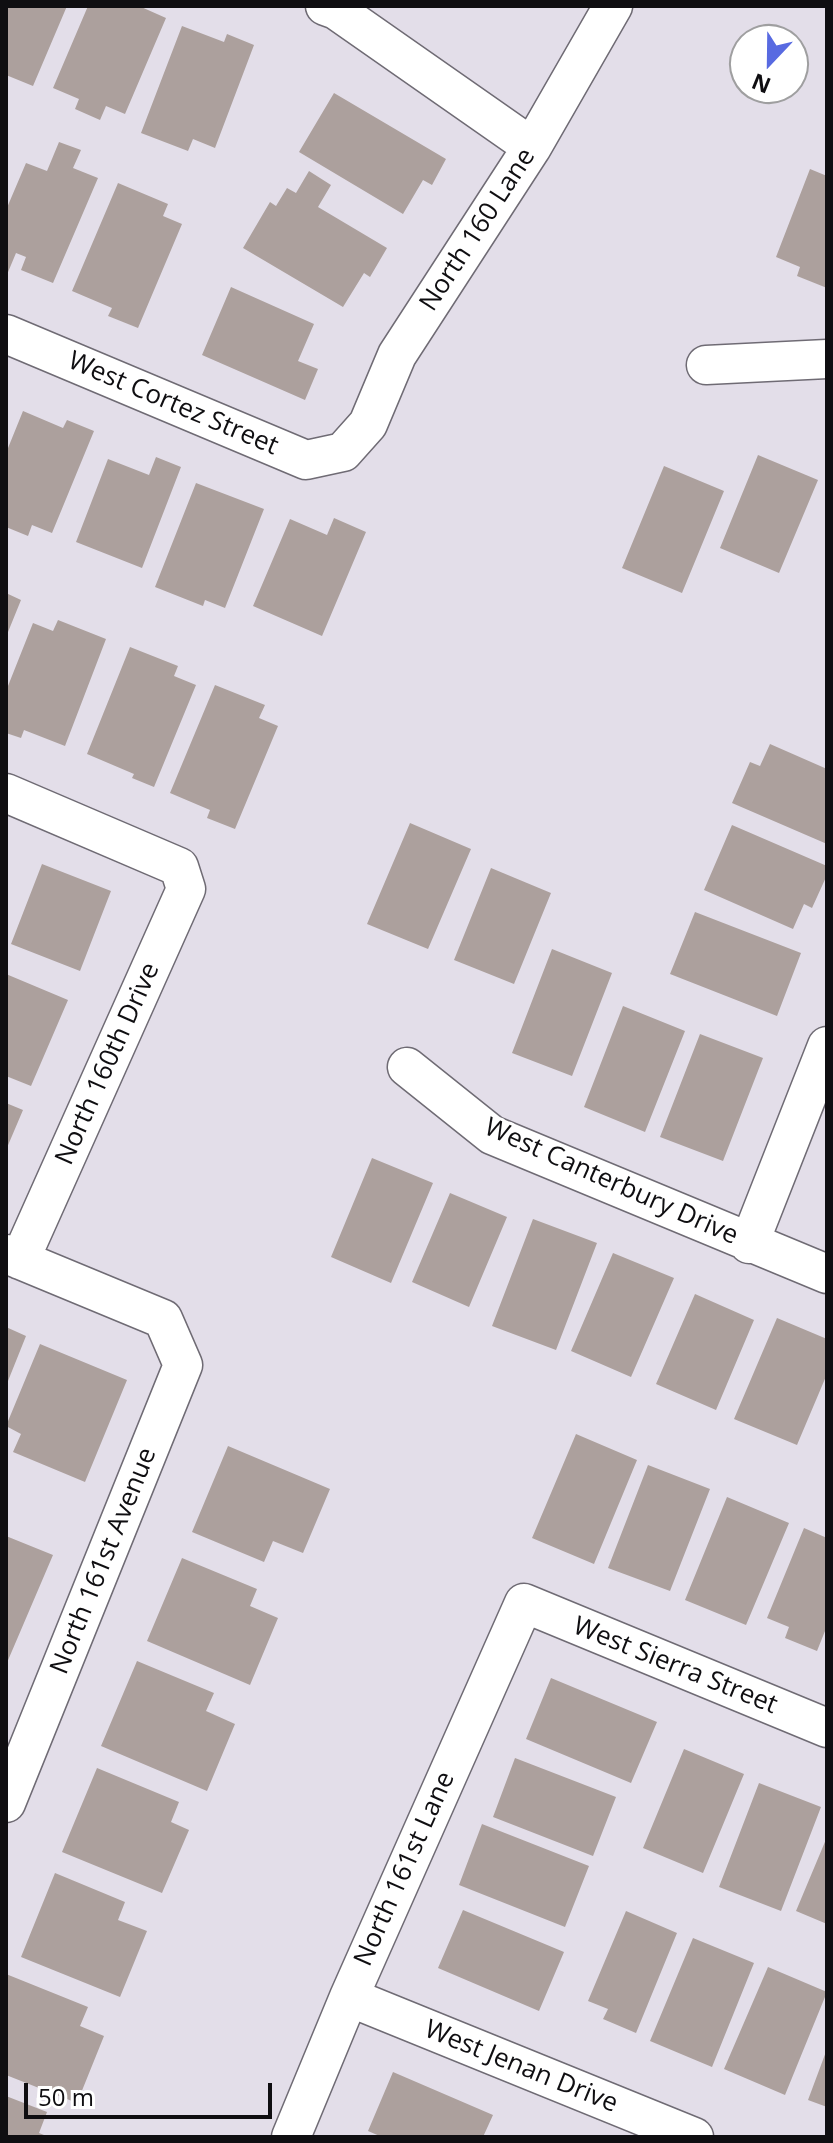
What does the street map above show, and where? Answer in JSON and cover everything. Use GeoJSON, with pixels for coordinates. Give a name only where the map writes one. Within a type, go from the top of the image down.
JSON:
{"type":"FeatureCollection","features":[{"type":"Feature","properties":{"kind":"street"},"geometry":{"type":"LineString","coordinates":[[325,6],[336,10],[532,147]]}},
{"type":"Feature","properties":{"kind":"street","name":"North 160 Lane"},"geometry":{"type":"LineString","coordinates":[[343,452],[368,424],[397,355],[532,147],[613,6]]}},
{"type":"Feature","properties":{"kind":"street","name":"West Cortez Street"},"geometry":{"type":"LineString","coordinates":[[6,334],[306,460],[343,452]]}},
{"type":"Feature","properties":{"kind":"street"},"geometry":{"type":"LineString","coordinates":[[706,365],[827,359]]}},
{"type":"Feature","properties":{"kind":"street","name":"North 160th Drive"},"geometry":{"type":"LineString","coordinates":[[6,793],[179,867],[186,889],[13,1257]]}},
{"type":"Feature","properties":{"kind":"street"},"geometry":{"type":"LineString","coordinates":[[749,1244],[827,1046]]}},
{"type":"Feature","properties":{"kind":"street","name":"West Canterbury Drive"},"geometry":{"type":"LineString","coordinates":[[407,1067],[492,1135],[827,1274]]}},
{"type":"Feature","properties":{"kind":"street","name":"North 161st Avenue"},"geometry":{"type":"LineString","coordinates":[[6,1803],[19,1738],[183,1365],[163,1319],[13,1257]]}},
{"type":"Feature","properties":{"kind":"street","name":"West Sierra Street"},"geometry":{"type":"LineString","coordinates":[[524,1603],[827,1728]]}},
{"type":"Feature","properties":{"kind":"street","name":"North 161st Lane"},"geometry":{"type":"LineString","coordinates":[[291,2137],[349,1997],[524,1603]]}},
{"type":"Feature","properties":{"kind":"street","name":"West Jenan Drive"},"geometry":{"type":"LineString","coordinates":[[349,1997],[694,2137]]}},
{"type":"Feature","properties":{"kind":"building"},"geometry":{"type":"Polygon","coordinates":[[[6,6],[67,6],[33,86],[6,75],[6,6]]]}},
{"type":"Feature","properties":{"kind":"building"},"geometry":{"type":"Polygon","coordinates":[[[88,6],[139,6],[166,18],[125,114],[106,106],[100,120],[75,109],[79,99],[53,88],[88,6]]]}},
{"type":"Feature","properties":{"kind":"building"},"geometry":{"type":"Polygon","coordinates":[[[182,26],[224,42],[227,34],[254,45],[215,148],[193,139],[188,151],[141,133],[182,26]]]}},
{"type":"Feature","properties":{"kind":"building"},"geometry":{"type":"Polygon","coordinates":[[[334,93],[446,159],[432,185],[423,180],[403,214],[299,152],[334,93]]]}},
{"type":"Feature","properties":{"kind":"building"},"geometry":{"type":"Polygon","coordinates":[[[59,142],[81,150],[73,168],[98,178],[53,283],[21,270],[26,257],[16,253],[6,277],[6,210],[26,163],[47,171],[59,142]]]}},
{"type":"Feature","properties":{"kind":"building"},"geometry":{"type":"Polygon","coordinates":[[[810,169],[827,176],[827,288],[797,276],[800,267],[776,257],[810,169]]]}},
{"type":"Feature","properties":{"kind":"building"},"geometry":{"type":"Polygon","coordinates":[[[309,171],[331,185],[318,207],[387,248],[370,277],[364,273],[343,307],[243,248],[270,202],[276,206],[287,188],[296,193],[309,171]]]}},
{"type":"Feature","properties":{"kind":"building"},"geometry":{"type":"Polygon","coordinates":[[[118,183],[168,204],[163,216],[182,224],[138,328],[108,316],[112,308],[72,291],[118,183]]]}},
{"type":"Feature","properties":{"kind":"building"},"geometry":{"type":"Polygon","coordinates":[[[231,287],[314,324],[298,361],[318,369],[305,400],[202,355],[231,287]]]}},
{"type":"Feature","properties":{"kind":"building"},"geometry":{"type":"Polygon","coordinates":[[[23,411],[63,428],[67,420],[94,431],[52,533],[32,525],[28,536],[6,527],[6,453],[23,411]]]}},
{"type":"Feature","properties":{"kind":"building"},"geometry":{"type":"Polygon","coordinates":[[[758,455],[818,480],[779,573],[720,548],[758,455]]]}},
{"type":"Feature","properties":{"kind":"building"},"geometry":{"type":"Polygon","coordinates":[[[156,457],[181,467],[142,568],[76,542],[108,459],[149,475],[156,457]]]}},
{"type":"Feature","properties":{"kind":"building"},"geometry":{"type":"Polygon","coordinates":[[[664,466],[724,491],[682,593],[622,568],[664,466]]]}},
{"type":"Feature","properties":{"kind":"building"},"geometry":{"type":"Polygon","coordinates":[[[196,483],[264,509],[225,608],[205,600],[203,606],[155,587],[196,483]]]}},
{"type":"Feature","properties":{"kind":"building"},"geometry":{"type":"Polygon","coordinates":[[[334,518],[366,532],[322,636],[253,606],[290,519],[327,535],[334,518]]]}},
{"type":"Feature","properties":{"kind":"building"},"geometry":{"type":"Polygon","coordinates":[[[6,593],[21,600],[6,637],[6,593]]]}},
{"type":"Feature","properties":{"kind":"building"},"geometry":{"type":"Polygon","coordinates":[[[58,620],[106,639],[65,746],[24,730],[21,738],[6,733],[6,691],[33,623],[53,631],[58,620]]]}},
{"type":"Feature","properties":{"kind":"building"},"geometry":{"type":"Polygon","coordinates":[[[130,647],[178,666],[174,676],[196,685],[154,787],[132,778],[134,774],[87,754],[130,647]]]}},
{"type":"Feature","properties":{"kind":"building"},"geometry":{"type":"Polygon","coordinates":[[[215,685],[265,705],[259,718],[278,726],[235,829],[207,818],[210,810],[170,793],[215,685]]]}},
{"type":"Feature","properties":{"kind":"building"},"geometry":{"type":"Polygon","coordinates":[[[770,744],[827,769],[827,844],[732,803],[750,762],[760,766],[770,744]]]}},
{"type":"Feature","properties":{"kind":"building"},"geometry":{"type":"Polygon","coordinates":[[[410,823],[471,849],[428,949],[367,924],[410,823]]]}},
{"type":"Feature","properties":{"kind":"building"},"geometry":{"type":"Polygon","coordinates":[[[732,825],[827,866],[827,875],[812,908],[804,904],[793,929],[704,890],[732,825]]]}},
{"type":"Feature","properties":{"kind":"building"},"geometry":{"type":"Polygon","coordinates":[[[42,864],[111,891],[80,971],[11,944],[42,864]]]}},
{"type":"Feature","properties":{"kind":"building"},"geometry":{"type":"Polygon","coordinates":[[[491,868],[551,893],[514,984],[454,960],[491,868]]]}},
{"type":"Feature","properties":{"kind":"building"},"geometry":{"type":"Polygon","coordinates":[[[695,912],[801,953],[777,1016],[670,974],[695,912]]]}},
{"type":"Feature","properties":{"kind":"building"},"geometry":{"type":"Polygon","coordinates":[[[552,949],[612,973],[572,1076],[512,1053],[552,949]]]}},
{"type":"Feature","properties":{"kind":"building"},"geometry":{"type":"Polygon","coordinates":[[[6,974],[68,1000],[31,1086],[6,1076],[6,974]]]}},
{"type":"Feature","properties":{"kind":"building"},"geometry":{"type":"Polygon","coordinates":[[[623,1006],[685,1031],[645,1132],[584,1107],[623,1006]]]}},
{"type":"Feature","properties":{"kind":"building"},"geometry":{"type":"Polygon","coordinates":[[[700,1034],[763,1058],[723,1161],[660,1137],[700,1034]]]}},
{"type":"Feature","properties":{"kind":"building"},"geometry":{"type":"Polygon","coordinates":[[[6,1103],[23,1110],[6,1150],[6,1103]]]}},
{"type":"Feature","properties":{"kind":"building"},"geometry":{"type":"Polygon","coordinates":[[[372,1158],[433,1183],[391,1283],[331,1257],[372,1158]]]}},
{"type":"Feature","properties":{"kind":"building"},"geometry":{"type":"Polygon","coordinates":[[[450,1193],[507,1217],[469,1307],[412,1282],[450,1193]]]}},
{"type":"Feature","properties":{"kind":"building"},"geometry":{"type":"Polygon","coordinates":[[[533,1219],[597,1243],[556,1350],[492,1326],[533,1219]]]}},
{"type":"Feature","properties":{"kind":"building"},"geometry":{"type":"Polygon","coordinates":[[[613,1253],[674,1278],[631,1377],[571,1351],[613,1253]]]}},
{"type":"Feature","properties":{"kind":"building"},"geometry":{"type":"Polygon","coordinates":[[[695,1294],[754,1320],[716,1410],[656,1384],[695,1294]]]}},
{"type":"Feature","properties":{"kind":"building"},"geometry":{"type":"Polygon","coordinates":[[[777,1318],[827,1339],[827,1374],[797,1445],[734,1419],[777,1318]]]}},
{"type":"Feature","properties":{"kind":"building"},"geometry":{"type":"Polygon","coordinates":[[[6,1327],[26,1336],[6,1386],[6,1327]]]}},
{"type":"Feature","properties":{"kind":"building"},"geometry":{"type":"Polygon","coordinates":[[[40,1344],[127,1380],[85,1482],[13,1452],[21,1434],[6,1426],[40,1344]]]}},
{"type":"Feature","properties":{"kind":"building"},"geometry":{"type":"Polygon","coordinates":[[[576,1434],[637,1460],[594,1564],[532,1538],[576,1434]]]}},
{"type":"Feature","properties":{"kind":"building"},"geometry":{"type":"Polygon","coordinates":[[[228,1446],[330,1489],[303,1553],[273,1541],[264,1562],[192,1532],[228,1446]]]}},
{"type":"Feature","properties":{"kind":"building"},"geometry":{"type":"Polygon","coordinates":[[[648,1465],[710,1489],[670,1591],[608,1568],[648,1465]]]}},
{"type":"Feature","properties":{"kind":"building"},"geometry":{"type":"Polygon","coordinates":[[[727,1497],[789,1523],[746,1625],[685,1600],[727,1497]]]}},
{"type":"Feature","properties":{"kind":"building"},"geometry":{"type":"Polygon","coordinates":[[[804,1528],[827,1538],[827,1626],[817,1651],[785,1638],[789,1627],[767,1618],[804,1528]]]}},
{"type":"Feature","properties":{"kind":"building"},"geometry":{"type":"Polygon","coordinates":[[[6,1536],[53,1555],[6,1665],[6,1536]]]}},
{"type":"Feature","properties":{"kind":"building"},"geometry":{"type":"Polygon","coordinates":[[[182,1558],[257,1589],[250,1606],[278,1618],[250,1685],[147,1641],[182,1558]]]}},
{"type":"Feature","properties":{"kind":"building"},"geometry":{"type":"Polygon","coordinates":[[[137,1661],[214,1693],[206,1711],[235,1724],[207,1791],[101,1746],[137,1661]]]}},
{"type":"Feature","properties":{"kind":"building"},"geometry":{"type":"Polygon","coordinates":[[[551,1678],[657,1722],[631,1783],[526,1739],[551,1678]]]}},
{"type":"Feature","properties":{"kind":"building"},"geometry":{"type":"Polygon","coordinates":[[[684,1749],[744,1774],[703,1873],[643,1848],[684,1749]]]}},
{"type":"Feature","properties":{"kind":"building"},"geometry":{"type":"Polygon","coordinates":[[[515,1758],[616,1797],[593,1856],[493,1817],[515,1758]]]}},
{"type":"Feature","properties":{"kind":"building"},"geometry":{"type":"Polygon","coordinates":[[[97,1768],[179,1802],[171,1822],[189,1830],[162,1893],[62,1852],[97,1768]]]}},
{"type":"Feature","properties":{"kind":"building"},"geometry":{"type":"Polygon","coordinates":[[[759,1783],[821,1807],[781,1911],[719,1887],[759,1783]]]}},
{"type":"Feature","properties":{"kind":"building"},"geometry":{"type":"Polygon","coordinates":[[[482,1824],[589,1866],[565,1927],[459,1885],[482,1824]]]}},
{"type":"Feature","properties":{"kind":"building"},"geometry":{"type":"Polygon","coordinates":[[[827,1837],[827,1924],[796,1911],[827,1837]]]}},
{"type":"Feature","properties":{"kind":"building"},"geometry":{"type":"Polygon","coordinates":[[[55,1873],[125,1902],[118,1920],[147,1931],[120,1997],[21,1957],[55,1873]]]}},
{"type":"Feature","properties":{"kind":"building"},"geometry":{"type":"Polygon","coordinates":[[[463,1910],[564,1952],[539,2011],[438,1968],[463,1910]]]}},
{"type":"Feature","properties":{"kind":"building"},"geometry":{"type":"Polygon","coordinates":[[[626,1911],[677,1933],[636,2033],[603,2019],[608,2009],[588,2001],[626,1911]]]}},
{"type":"Feature","properties":{"kind":"building"},"geometry":{"type":"Polygon","coordinates":[[[693,1938],[754,1963],[712,2067],[650,2041],[693,1938]]]}},
{"type":"Feature","properties":{"kind":"building"},"geometry":{"type":"Polygon","coordinates":[[[768,1967],[827,1992],[785,2095],[724,2069],[768,1967]]]}},
{"type":"Feature","properties":{"kind":"building"},"geometry":{"type":"Polygon","coordinates":[[[6,1974],[88,2007],[80,2026],[104,2036],[77,2103],[6,2075],[6,1974]]]}},
{"type":"Feature","properties":{"kind":"building"},"geometry":{"type":"Polygon","coordinates":[[[827,2049],[827,2107],[808,2100],[827,2049]]]}},
{"type":"Feature","properties":{"kind":"building"},"geometry":{"type":"Polygon","coordinates":[[[393,2072],[493,2115],[483,2137],[382,2137],[368,2131],[393,2072]]]}},
{"type":"Feature","properties":{"kind":"building"},"geometry":{"type":"Polygon","coordinates":[[[6,2096],[47,2112],[39,2133],[49,2137],[6,2137],[6,2096]]]}}]}
